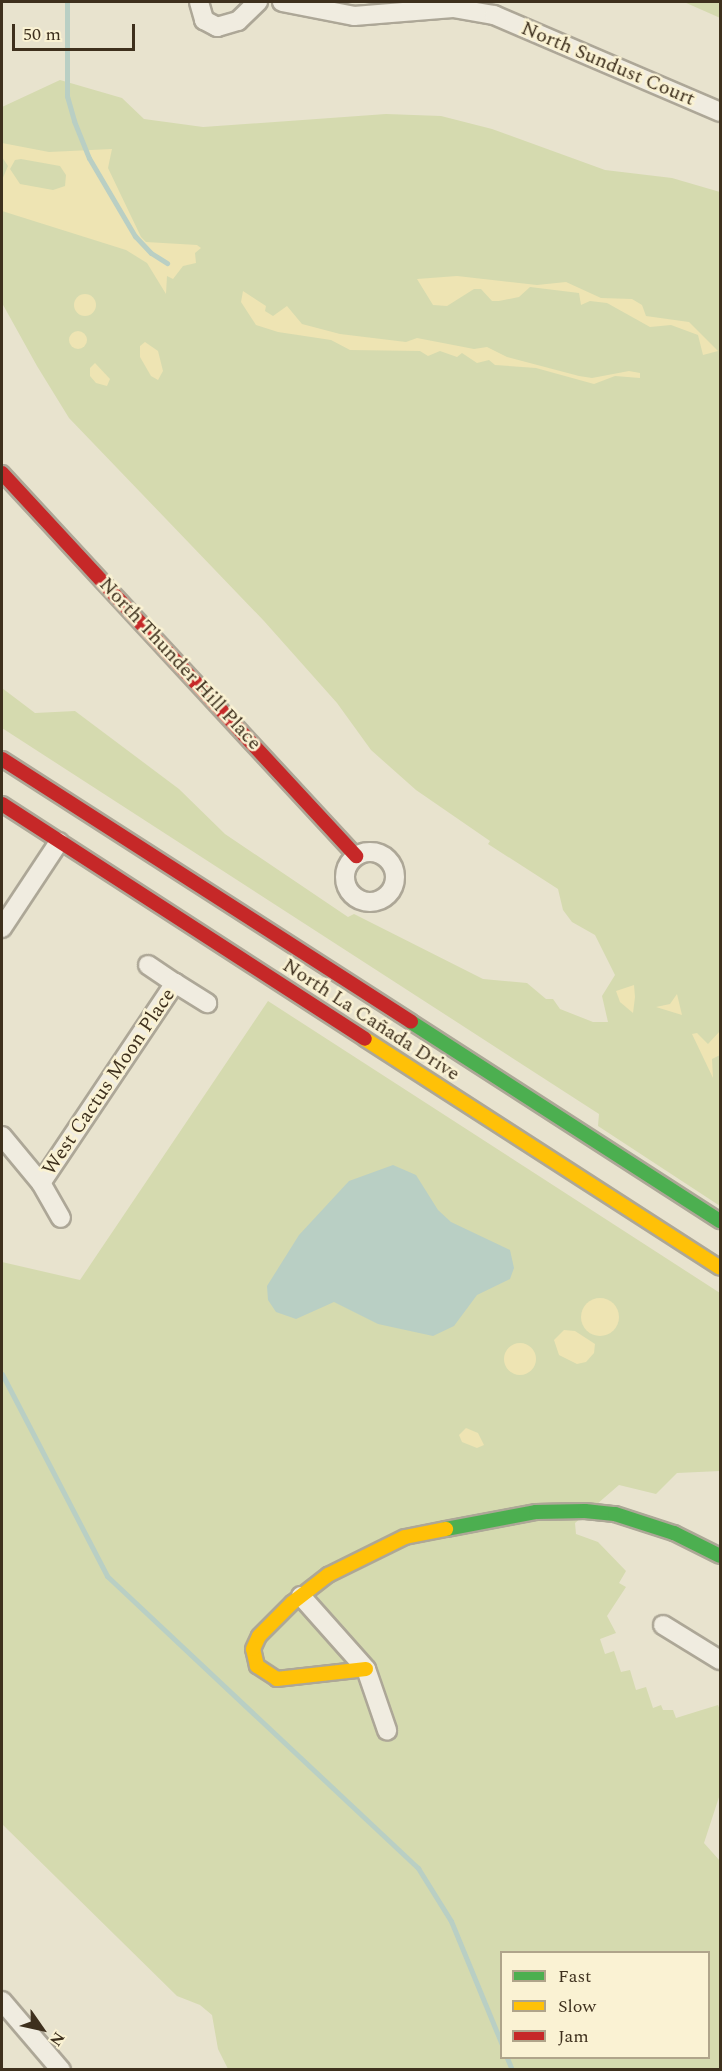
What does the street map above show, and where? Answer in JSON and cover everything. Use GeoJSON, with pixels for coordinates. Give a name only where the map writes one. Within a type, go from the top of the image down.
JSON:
{"type":"FeatureCollection","features":[{"type":"Feature","properties":{"kind":"main road","name":"North Thunder Hill Place"},"geometry":{"type":"LineString","coordinates":[[2,473],[356,856]]}},
{"type":"Feature","properties":{"kind":"main road","name":"North La Cañada Drive"},"geometry":{"type":"LineString","coordinates":[[2,759],[348,994],[720,1221]]}},
{"type":"Feature","properties":{"kind":"main road","name":"North La Cañada Drive"},"geometry":{"type":"LineString","coordinates":[[2,804],[720,1268]]}},
{"type":"Feature","properties":{"kind":"main road"},"geometry":{"type":"LineString","coordinates":[[332,1018],[348,994]]}},
{"type":"Feature","properties":{"kind":"main road"},"geometry":{"type":"LineString","coordinates":[[366,1669],[287,1679],[269,1675],[257,1666],[253,1649],[259,1636],[301,1596],[359,1556],[405,1537],[536,1512],[615,1514],[674,1533],[720,1556]]}},
{"type":"Feature","properties":{"kind":"street"},"geometry":{"type":"LineString","coordinates":[[198,2],[204,20],[217,27],[238,21],[258,2]]}},
{"type":"Feature","properties":{"kind":"street","name":"North Sundust Court"},"geometry":{"type":"LineString","coordinates":[[282,2],[354,16],[453,9],[494,15],[720,112]]}},
{"type":"Feature","properties":{"kind":"street"},"geometry":{"type":"LineString","coordinates":[[2,928],[58,842]]}},
{"type":"Feature","properties":{"kind":"street"},"geometry":{"type":"LineString","coordinates":[[148,966],[175,983]]}},
{"type":"Feature","properties":{"kind":"street","name":"West Cactus Moon Place"},"geometry":{"type":"LineString","coordinates":[[41,1182],[175,983],[207,1003]]}},
{"type":"Feature","properties":{"kind":"street"},"geometry":{"type":"LineString","coordinates":[[2,1136],[41,1182],[61,1218]]}},
{"type":"Feature","properties":{"kind":"street"},"geometry":{"type":"LineString","coordinates":[[301,1596],[366,1669],[387,1730]]}},
{"type":"Feature","properties":{"kind":"street"},"geometry":{"type":"LineString","coordinates":[[663,1625],[720,1660]]}},
{"type":"Feature","properties":{"kind":"street"},"geometry":{"type":"LineString","coordinates":[[2,2001],[61,2070]]}},
{"type":"Feature","properties":{"kind":"green space"},"geometry":{"type":"Polygon","coordinates":[[[684,2],[720,2],[720,18],[718,17],[684,2]]]}},
{"type":"Feature","properties":{"kind":"green space"},"geometry":{"type":"Polygon","coordinates":[[[60,80],[122,98],[144,119],[203,127],[386,114],[441,116],[492,129],[605,170],[672,178],[720,192],[720,1206],[598,1126],[599,1114],[2,728],[2,688],[35,713],[75,711],[179,789],[225,834],[348,917],[354,914],[483,979],[527,983],[546,999],[553,999],[560,1009],[593,1022],[608,1022],[602,996],[615,975],[595,935],[572,922],[563,910],[558,889],[488,844],[490,841],[416,790],[371,750],[337,703],[264,621],[69,418],[37,366],[2,303],[2,107],[60,80]]]}},
{"type":"Feature","properties":{"kind":"green space"},"geometry":{"type":"Polygon","coordinates":[[[268,1001],[720,1293],[720,1471],[677,1473],[656,1494],[619,1485],[575,1523],[576,1534],[598,1542],[626,1571],[619,1583],[626,1587],[607,1616],[616,1633],[600,1639],[605,1654],[614,1651],[621,1672],[630,1670],[636,1690],[646,1687],[653,1708],[661,1705],[663,1710],[673,1710],[676,1718],[718,1705],[720,1710],[720,1794],[704,1843],[720,1861],[720,2069],[228,2069],[218,2049],[212,2015],[200,2005],[177,1996],[2,1824],[2,1262],[80,1280],[268,1001]]]}},
{"type":"Feature","properties":{"kind":"sand"},"geometry":{"type":"Polygon","coordinates":[[[2,143],[49,152],[112,149],[108,168],[141,237],[146,242],[197,245],[201,248],[195,253],[196,263],[183,266],[173,279],[167,276],[166,294],[147,263],[126,250],[2,211],[2,180],[8,166],[2,157],[2,143]],[[21,159],[15,160],[10,169],[20,184],[53,190],[65,186],[66,175],[60,166],[21,159]]]}},
{"type":"Feature","properties":{"kind":"sand"},"geometry":{"type":"Polygon","coordinates":[[[457,276],[537,285],[566,282],[601,298],[632,299],[642,305],[646,316],[689,322],[718,351],[703,355],[698,335],[671,325],[650,327],[607,303],[590,301],[581,305],[579,293],[530,287],[519,297],[492,301],[481,289],[474,289],[447,306],[433,305],[417,279],[457,276]]]}},
{"type":"Feature","properties":{"kind":"sand"},"geometry":{"type":"Polygon","coordinates":[[[243,291],[266,306],[265,311],[273,316],[287,306],[302,324],[340,334],[406,342],[417,338],[474,349],[487,347],[507,357],[579,376],[592,378],[629,371],[640,373],[640,378],[615,376],[594,384],[536,368],[495,365],[489,360],[477,363],[462,353],[457,357],[440,351],[428,356],[420,351],[350,350],[331,340],[278,332],[256,325],[241,302],[243,291]]]}},
{"type":"Feature","properties":{"kind":"sand"},"geometry":{"type":"Polygon","coordinates":[[[81,294],[89,294],[96,301],[96,309],[89,316],[81,316],[74,309],[74,301],[81,294]]]}},
{"type":"Feature","properties":{"kind":"sand"},"geometry":{"type":"Polygon","coordinates":[[[74,331],[82,331],[87,336],[85,347],[74,349],[69,344],[69,336],[74,331]]]}},
{"type":"Feature","properties":{"kind":"sand"},"geometry":{"type":"Polygon","coordinates":[[[145,342],[158,351],[163,371],[158,380],[151,376],[140,357],[140,346],[145,342]]]}},
{"type":"Feature","properties":{"kind":"sand"},"geometry":{"type":"Polygon","coordinates":[[[95,363],[110,379],[107,386],[96,383],[90,376],[90,368],[95,363]]]}},
{"type":"Feature","properties":{"kind":"sand"},"geometry":{"type":"Polygon","coordinates":[[[634,985],[633,1013],[620,1002],[616,991],[634,985]]]}},
{"type":"Feature","properties":{"kind":"sand"},"geometry":{"type":"Polygon","coordinates":[[[677,994],[682,1015],[656,1007],[670,1004],[677,994]]]}},
{"type":"Feature","properties":{"kind":"sand"},"geometry":{"type":"Polygon","coordinates":[[[720,1031],[720,1055],[712,1059],[713,1078],[692,1034],[697,1033],[708,1044],[720,1031]]]}},
{"type":"Feature","properties":{"kind":"sand"},"geometry":{"type":"Polygon","coordinates":[[[600,1298],[614,1303],[619,1317],[614,1331],[600,1336],[586,1331],[581,1317],[586,1303],[600,1298]]]}},
{"type":"Feature","properties":{"kind":"sand"},"geometry":{"type":"Polygon","coordinates":[[[564,1330],[575,1331],[595,1344],[594,1353],[586,1362],[577,1364],[559,1355],[554,1340],[564,1330]]]}},
{"type":"Feature","properties":{"kind":"sand"},"geometry":{"type":"Polygon","coordinates":[[[520,1343],[532,1347],[536,1359],[532,1371],[520,1375],[508,1371],[504,1359],[508,1347],[520,1343]]]}},
{"type":"Feature","properties":{"kind":"sand"},"geometry":{"type":"Polygon","coordinates":[[[466,1428],[478,1433],[484,1445],[477,1448],[462,1442],[459,1435],[466,1428]]]}},
{"type":"Feature","properties":{"kind":"shaded area"},"geometry":{"type":"Polygon","coordinates":[[[393,1165],[416,1175],[438,1210],[451,1222],[510,1250],[514,1268],[510,1279],[477,1295],[454,1326],[433,1336],[378,1324],[334,1302],[296,1319],[276,1312],[268,1300],[267,1286],[299,1235],[349,1181],[393,1165]]]}},
{"type":"Feature","properties":{"kind":"waterway"},"geometry":{"type":"LineString","coordinates":[[67,2],[67,96],[74,121],[89,158],[135,236],[151,253],[167,263]]}},
{"type":"Feature","properties":{"kind":"waterway"},"geometry":{"type":"LineString","coordinates":[[2,1374],[107,1576],[418,1868],[451,1921],[500,2040]]}},
{"type":"Feature","properties":{"kind":"waterway"},"geometry":{"type":"LineString","coordinates":[[507,2059],[512,2070]]}},
{"type":"Feature","properties":{"kind":"traffic: fast"},"geometry":{"type":"LineString","coordinates":[[411,1022],[720,1221]]}},
{"type":"Feature","properties":{"kind":"traffic: fast"},"geometry":{"type":"LineString","coordinates":[[446,1529],[536,1512],[585,1511],[615,1514],[674,1533],[720,1556]]}},
{"type":"Feature","properties":{"kind":"traffic: slow"},"geometry":{"type":"LineString","coordinates":[[365,1039],[720,1268]]}},
{"type":"Feature","properties":{"kind":"traffic: slow"},"geometry":{"type":"LineString","coordinates":[[366,1669],[277,1679],[257,1666],[253,1649],[259,1636],[292,1603],[328,1575],[405,1537],[446,1529]]}},
{"type":"Feature","properties":{"kind":"traffic: jam"},"geometry":{"type":"LineString","coordinates":[[2,473],[356,856]]}},
{"type":"Feature","properties":{"kind":"traffic: jam"},"geometry":{"type":"LineString","coordinates":[[2,759],[411,1022]]}},
{"type":"Feature","properties":{"kind":"traffic: jam"},"geometry":{"type":"LineString","coordinates":[[2,804],[365,1039]]}}]}
